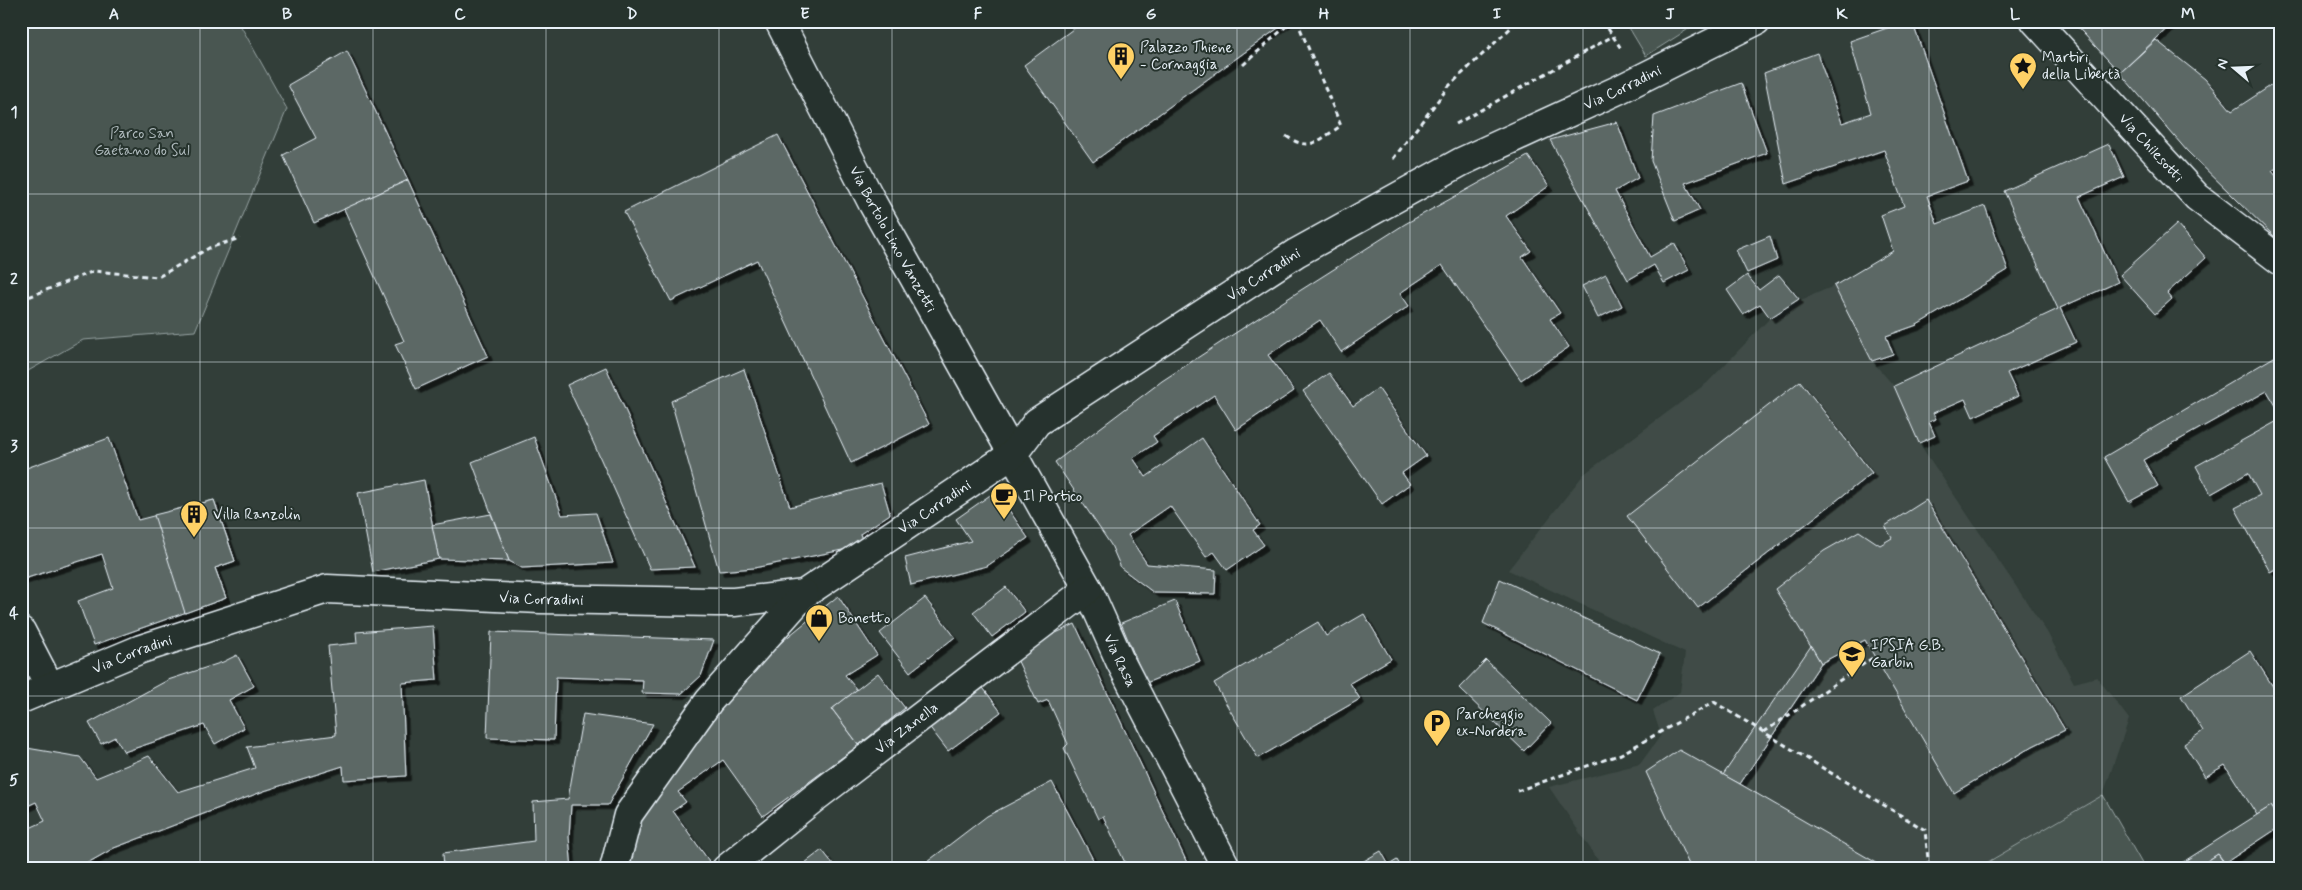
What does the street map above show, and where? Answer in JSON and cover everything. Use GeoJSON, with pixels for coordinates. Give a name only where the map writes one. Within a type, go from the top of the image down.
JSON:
{"type":"FeatureCollection","features":[{"type":"Feature","properties":{"kind":"street","name":"Via Bortolo Lino Vanzetti"},"geometry":{"type":"LineString","coordinates":[[779,21],[873,204],[1013,454]]}},
{"type":"Feature","properties":{"kind":"street","name":"Via Corradini"},"geometry":{"type":"LineString","coordinates":[[21,699],[141,649],[327,589],[540,599],[715,602],[734,602],[804,594],[1013,454],[1037,422],[1296,253],[1461,162],[1618,90],[1756,21]]}},
{"type":"Feature","properties":{"kind":"street","name":"Via Chilesotti"},"geometry":{"type":"LineString","coordinates":[[2036,21],[2196,197],[2281,261]]}},
{"type":"Feature","properties":{"kind":"street","name":"Via Rasa"},"geometry":{"type":"LineString","coordinates":[[1013,454],[1088,589],[1120,661],[1227,869]]}},
{"type":"Feature","properties":{"kind":"street","name":"Via Zanella"},"geometry":{"type":"LineString","coordinates":[[726,869],[813,799],[1088,589]]}},
{"type":"Feature","properties":{"kind":"street"},"geometry":{"type":"LineString","coordinates":[[614,869],[628,816],[709,700],[804,594]]}},
{"type":"Feature","properties":{"kind":"street"},"geometry":{"type":"LineString","coordinates":[[21,631],[50,687]]}},
{"type":"Feature","properties":{"kind":"path"},"geometry":{"type":"LineString","coordinates":[[1243,65],[1292,21]]}},
{"type":"Feature","properties":{"kind":"path"},"geometry":{"type":"LineString","coordinates":[[1286,136],[1299,144],[1310,145],[1341,126],[1297,21]]}},
{"type":"Feature","properties":{"kind":"path"},"geometry":{"type":"LineString","coordinates":[[1450,128],[1613,36]]}},
{"type":"Feature","properties":{"kind":"path"},"geometry":{"type":"LineString","coordinates":[[1391,162],[1399,157]]}},
{"type":"Feature","properties":{"kind":"path"},"geometry":{"type":"LineString","coordinates":[[21,300],[94,271],[158,277],[209,248],[240,238]]}},
{"type":"Feature","properties":{"kind":"path"},"geometry":{"type":"LineString","coordinates":[[1764,732],[1874,657]]}},
{"type":"Feature","properties":{"kind":"path"},"geometry":{"type":"LineString","coordinates":[[1517,791],[1621,754],[1714,702],[1925,830],[1930,869]]}},
{"type":"Feature","properties":{"kind":"shaded area"},"geometry":{"type":"Polygon","coordinates":[[[1834,286],[1872,361],[1894,386],[1919,443],[2047,632],[2074,683],[2097,677],[2129,719],[2103,795],[1976,869],[1604,869],[1549,787],[1640,764],[1661,735],[1653,711],[1680,692],[1685,653],[1508,570],[1584,474],[1707,383],[1770,318],[1791,304],[1834,286]]]}},
{"type":"Feature","properties":{"kind":"green space","name":"Parco San Gaetano do Sul"},"geometry":{"type":"Polygon","coordinates":[[[21,21],[238,21],[287,109],[195,331],[83,340],[21,375],[21,21]]]}},
{"type":"Feature","properties":{"kind":"green space"},"geometry":{"type":"Polygon","coordinates":[[[1625,21],[1701,21],[1646,56],[1625,21]]]}},
{"type":"Feature","properties":{"kind":"green space"},"geometry":{"type":"Polygon","coordinates":[[[2103,795],[2145,869],[1976,869],[2103,795]]]}},
{"type":"Feature","properties":{"kind":"building","name":"Palazzo Thiene - Cornaggia"},"geometry":{"type":"Polygon","coordinates":[[[1084,21],[1288,21],[1093,162],[1024,65],[1084,21]]]}},
{"type":"Feature","properties":{"kind":"building"},"geometry":{"type":"Polygon","coordinates":[[[1907,21],[1912,21],[1968,181],[1927,196],[1937,224],[1985,206],[2008,270],[1917,325],[1886,336],[1893,354],[1872,361],[1834,286],[1893,251],[1881,215],[1904,206],[1884,150],[1786,184],[1764,73],[1817,53],[1842,123],[1871,113],[1850,41],[1907,21]]]}},
{"type":"Feature","properties":{"kind":"building"},"geometry":{"type":"Polygon","coordinates":[[[2072,21],[2175,21],[2120,73],[2072,21]]]}},
{"type":"Feature","properties":{"kind":"building"},"geometry":{"type":"Polygon","coordinates":[[[2156,40],[2205,79],[2232,111],[2281,79],[2281,165],[2272,171],[2281,182],[2281,243],[2187,151],[2120,73],[2156,40]]]}},
{"type":"Feature","properties":{"kind":"building"},"geometry":{"type":"Polygon","coordinates":[[[347,51],[408,180],[314,223],[283,155],[316,138],[288,85],[347,51]]]}},
{"type":"Feature","properties":{"kind":"building"},"geometry":{"type":"Polygon","coordinates":[[[1741,83],[1767,153],[1685,183],[1700,210],[1675,221],[1651,161],[1654,116],[1741,83]]]}},
{"type":"Feature","properties":{"kind":"building"},"geometry":{"type":"Polygon","coordinates":[[[1617,122],[1638,178],[1615,191],[1650,257],[1674,243],[1689,270],[1664,283],[1654,265],[1628,280],[1550,140],[1617,122]]]}},
{"type":"Feature","properties":{"kind":"building"},"geometry":{"type":"Polygon","coordinates":[[[778,135],[929,424],[851,463],[757,260],[671,301],[624,212],[778,135]]]}},
{"type":"Feature","properties":{"kind":"building"},"geometry":{"type":"Polygon","coordinates":[[[2109,144],[2124,177],[2079,197],[2118,282],[2060,308],[2076,342],[2007,373],[2018,396],[1973,417],[1965,399],[1933,413],[1936,419],[1929,422],[1935,436],[1919,443],[1894,386],[2058,309],[2004,191],[2109,144]]]}},
{"type":"Feature","properties":{"kind":"building"},"geometry":{"type":"Polygon","coordinates":[[[1528,156],[1549,186],[1506,216],[1531,251],[1522,257],[1560,313],[1550,319],[1569,347],[1521,380],[1442,265],[1400,293],[1409,306],[1341,352],[1320,320],[1268,355],[1294,391],[1236,430],[1214,395],[1153,436],[1157,442],[1133,458],[1146,477],[1202,438],[1260,525],[1253,530],[1264,545],[1227,570],[1214,552],[1206,557],[1170,506],[1128,535],[1147,564],[1216,570],[1215,594],[1154,593],[1121,568],[1111,545],[1055,462],[1162,381],[1301,290],[1405,224],[1528,156]]]}},
{"type":"Feature","properties":{"kind":"building"},"geometry":{"type":"Polygon","coordinates":[[[408,180],[488,356],[416,389],[395,344],[404,341],[344,209],[408,180]]]}},
{"type":"Feature","properties":{"kind":"building"},"geometry":{"type":"Polygon","coordinates":[[[2177,224],[2206,258],[2167,293],[2172,299],[2155,314],[2120,275],[2177,224]]]}},
{"type":"Feature","properties":{"kind":"building"},"geometry":{"type":"Polygon","coordinates":[[[1770,236],[1777,260],[1747,273],[1736,250],[1770,236]]]}},
{"type":"Feature","properties":{"kind":"building"},"geometry":{"type":"Polygon","coordinates":[[[1606,274],[1622,306],[1598,318],[1582,286],[1606,274]]]}},
{"type":"Feature","properties":{"kind":"building"},"geometry":{"type":"Polygon","coordinates":[[[1747,275],[1759,290],[1779,275],[1799,299],[1770,318],[1760,304],[1743,314],[1727,290],[1747,275]]]}},
{"type":"Feature","properties":{"kind":"building"},"geometry":{"type":"Polygon","coordinates":[[[2281,353],[2281,414],[2267,391],[2143,460],[2158,486],[2129,502],[2104,457],[2281,353]]]}},
{"type":"Feature","properties":{"kind":"building"},"geometry":{"type":"Polygon","coordinates":[[[606,367],[695,567],[650,569],[567,385],[606,367]]]}},
{"type":"Feature","properties":{"kind":"building"},"geometry":{"type":"Polygon","coordinates":[[[744,369],[790,507],[881,483],[890,514],[860,534],[863,542],[857,547],[754,568],[719,571],[671,401],[744,369]]]}},
{"type":"Feature","properties":{"kind":"building"},"geometry":{"type":"Polygon","coordinates":[[[1329,373],[1353,406],[1378,388],[1426,456],[1402,473],[1410,484],[1382,504],[1303,391],[1329,373]]]}},
{"type":"Feature","properties":{"kind":"building"},"geometry":{"type":"Polygon","coordinates":[[[1800,381],[1872,473],[1698,608],[1627,516],[1800,381]]]}},
{"type":"Feature","properties":{"kind":"building"},"geometry":{"type":"Polygon","coordinates":[[[2281,419],[2281,566],[2270,572],[2235,508],[2260,495],[2248,473],[2211,494],[2196,466],[2281,419]]]}},
{"type":"Feature","properties":{"kind":"building"},"geometry":{"type":"Polygon","coordinates":[[[534,437],[562,515],[596,513],[613,563],[522,568],[509,561],[472,462],[534,437]]]}},
{"type":"Feature","properties":{"kind":"building"},"geometry":{"type":"Polygon","coordinates":[[[109,438],[138,520],[214,500],[235,561],[215,568],[226,598],[94,645],[78,601],[113,588],[102,554],[21,580],[21,470],[109,438]]]}},
{"type":"Feature","properties":{"kind":"building"},"geometry":{"type":"Polygon","coordinates":[[[424,480],[439,559],[373,572],[358,493],[424,480]]]}},
{"type":"Feature","properties":{"kind":"building"},"geometry":{"type":"Polygon","coordinates":[[[996,491],[1028,538],[987,566],[911,585],[905,558],[971,541],[956,519],[996,491]]]}},
{"type":"Feature","properties":{"kind":"building","name":"Villa Ranzolin"},"geometry":{"type":"Polygon","coordinates":[[[214,500],[235,561],[215,568],[226,598],[185,613],[154,515],[214,500]]]}},
{"type":"Feature","properties":{"kind":"building"},"geometry":{"type":"Polygon","coordinates":[[[1926,500],[2065,730],[2033,746],[1954,793],[1865,640],[1821,663],[1775,589],[1824,551],[1859,531],[1880,545],[1892,538],[1885,526],[1926,500]]]}},
{"type":"Feature","properties":{"kind":"building"},"geometry":{"type":"Polygon","coordinates":[[[491,514],[509,561],[439,559],[432,525],[491,514]]]}},
{"type":"Feature","properties":{"kind":"building"},"geometry":{"type":"Polygon","coordinates":[[[1500,579],[1660,654],[1637,700],[1483,623],[1500,579]]]}},
{"type":"Feature","properties":{"kind":"building"},"geometry":{"type":"Polygon","coordinates":[[[1006,587],[1025,612],[992,637],[973,612],[1006,587]]]}},
{"type":"Feature","properties":{"kind":"building"},"geometry":{"type":"Polygon","coordinates":[[[838,596],[877,655],[845,675],[857,690],[832,709],[859,745],[763,816],[723,760],[678,792],[686,802],[673,811],[709,861],[698,869],[619,869],[659,778],[768,653],[838,596]]]}},
{"type":"Feature","properties":{"kind":"building"},"geometry":{"type":"Polygon","coordinates":[[[925,598],[955,637],[910,672],[880,633],[925,598]]]}},
{"type":"Feature","properties":{"kind":"building"},"geometry":{"type":"Polygon","coordinates":[[[1175,601],[1200,661],[1146,683],[1121,623],[1175,601]]]}},
{"type":"Feature","properties":{"kind":"building"},"geometry":{"type":"Polygon","coordinates":[[[1364,614],[1391,659],[1350,683],[1360,699],[1258,758],[1214,683],[1318,622],[1326,636],[1364,614]]]}},
{"type":"Feature","properties":{"kind":"building"},"geometry":{"type":"Polygon","coordinates":[[[1075,624],[1190,869],[1128,869],[1103,816],[1098,819],[1064,748],[1068,744],[1048,700],[1038,704],[1015,655],[1024,648],[1075,624]]]}},
{"type":"Feature","properties":{"kind":"building"},"geometry":{"type":"Polygon","coordinates":[[[433,626],[437,680],[402,683],[406,776],[344,780],[343,766],[264,791],[114,848],[77,869],[21,869],[21,832],[45,821],[36,802],[21,809],[21,747],[80,757],[96,778],[149,756],[178,792],[255,768],[247,747],[336,735],[328,646],[357,643],[356,632],[433,626]]]}},
{"type":"Feature","properties":{"kind":"building"},"geometry":{"type":"Polygon","coordinates":[[[491,632],[714,640],[701,676],[681,694],[642,693],[643,680],[556,677],[554,740],[487,738],[491,632]]]}},
{"type":"Feature","properties":{"kind":"building"},"geometry":{"type":"Polygon","coordinates":[[[1811,646],[1821,663],[1740,784],[1723,775],[1811,646]]]}},
{"type":"Feature","properties":{"kind":"building"},"geometry":{"type":"Polygon","coordinates":[[[2250,651],[2281,699],[2281,821],[2271,806],[2257,815],[2225,765],[2205,777],[2184,744],[2203,731],[2181,696],[2250,651]]]}},
{"type":"Feature","properties":{"kind":"building"},"geometry":{"type":"Polygon","coordinates":[[[237,655],[254,686],[229,700],[244,728],[215,744],[204,725],[124,752],[115,737],[101,744],[89,723],[168,680],[223,662],[237,655]]]}},
{"type":"Feature","properties":{"kind":"building"},"geometry":{"type":"Polygon","coordinates":[[[1486,660],[1551,723],[1524,751],[1459,688],[1486,660]]]}},
{"type":"Feature","properties":{"kind":"building"},"geometry":{"type":"Polygon","coordinates":[[[878,673],[905,708],[859,745],[832,709],[878,673]]]}},
{"type":"Feature","properties":{"kind":"building"},"geometry":{"type":"Polygon","coordinates":[[[981,685],[1001,712],[948,751],[928,725],[981,685]]]}},
{"type":"Feature","properties":{"kind":"building"},"geometry":{"type":"Polygon","coordinates":[[[583,714],[653,724],[608,805],[571,805],[569,837],[572,869],[444,869],[443,853],[534,841],[533,802],[568,799],[583,714]]]}},
{"type":"Feature","properties":{"kind":"building"},"geometry":{"type":"Polygon","coordinates":[[[1679,750],[1887,869],[1691,869],[1646,772],[1679,750]]]}},
{"type":"Feature","properties":{"kind":"building"},"geometry":{"type":"Polygon","coordinates":[[[1052,782],[1098,869],[926,869],[923,865],[987,816],[1052,782]]]}},
{"type":"Feature","properties":{"kind":"building"},"geometry":{"type":"Polygon","coordinates":[[[2271,806],[2281,821],[2281,826],[2225,863],[2218,854],[2195,869],[2172,869],[2271,806]]]}},
{"type":"Feature","properties":{"kind":"building"},"geometry":{"type":"Polygon","coordinates":[[[822,850],[837,869],[801,869],[801,866],[822,850]]]}},
{"type":"Feature","properties":{"kind":"building"},"geometry":{"type":"Polygon","coordinates":[[[1381,851],[1389,865],[1397,860],[1402,869],[1350,869],[1381,851]]]}},
{"type":"Feature","properties":{"kind":"building"},"geometry":{"type":"Polygon","coordinates":[[[2218,854],[2228,869],[2195,869],[2218,854]]]}},
{"type":"Feature","properties":{"kind":"place","name":"Palazzo Thiene - Cornaggia"},"geometry":{"type":"Point","coordinates":[1121,80]}},
{"type":"Feature","properties":{"kind":"place","name":"Martiri della Libertà"},"geometry":{"type":"Point","coordinates":[2023,90]}},
{"type":"Feature","properties":{"kind":"place","name":"Il Portico"},"geometry":{"type":"Point","coordinates":[1004,520]}},
{"type":"Feature","properties":{"kind":"place","name":"Villa Ranzolin"},"geometry":{"type":"Point","coordinates":[194,538]}},
{"type":"Feature","properties":{"kind":"place","name":"Bonetto"},"geometry":{"type":"Point","coordinates":[819,642]}},
{"type":"Feature","properties":{"kind":"place","name":"IPSIA G.B. Garbin"},"geometry":{"type":"Point","coordinates":[1852,678]}},
{"type":"Feature","properties":{"kind":"place","name":"Parcheggio ex-Nordera"},"geometry":{"type":"Point","coordinates":[1437,747]}}]}
